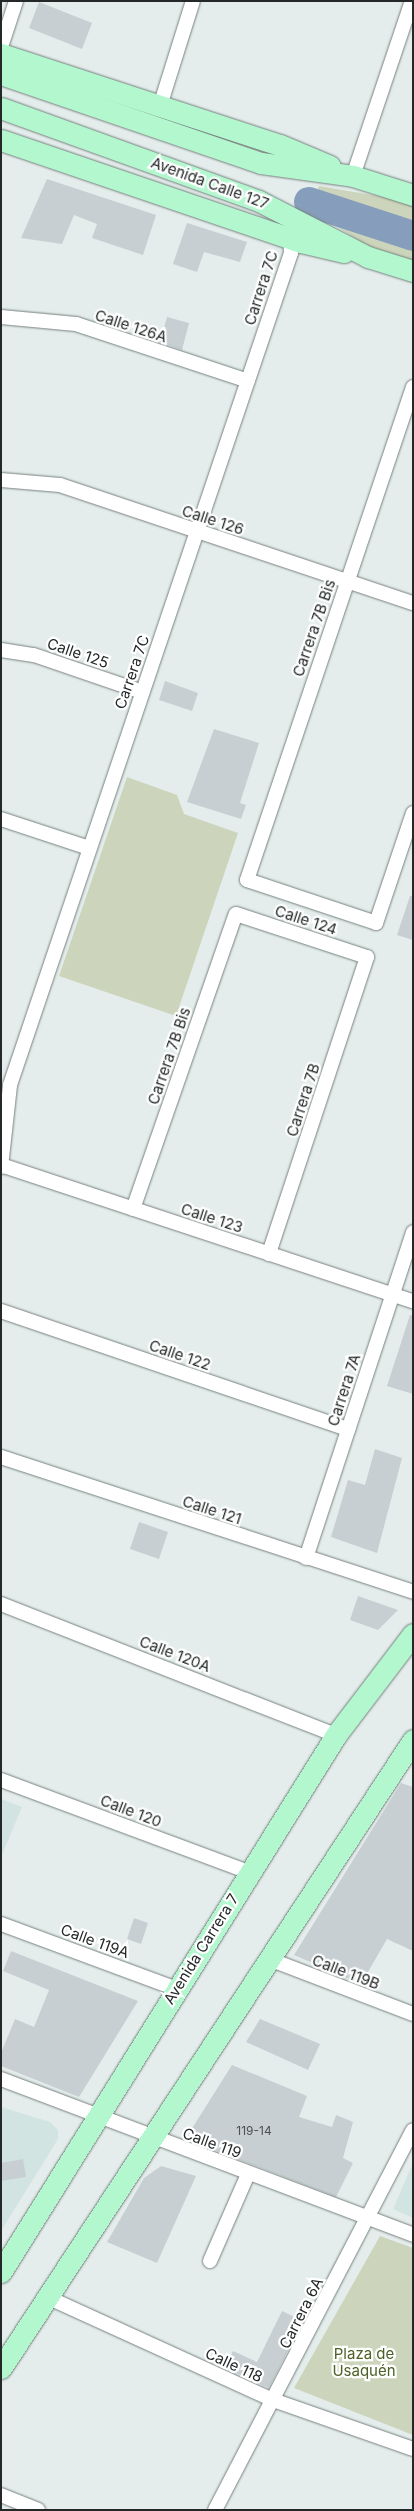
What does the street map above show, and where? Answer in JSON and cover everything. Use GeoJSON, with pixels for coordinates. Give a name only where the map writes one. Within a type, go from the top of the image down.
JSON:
{"type":"FeatureCollection","features":[{"type":"Feature","properties":{"kind":"main road"},"geometry":{"type":"LineString","coordinates":[[1,54],[280,145],[353,176],[413,195]]}},
{"type":"Feature","properties":{"kind":"main road"},"geometry":{"type":"LineString","coordinates":[[1,74],[261,163],[353,176]]}},
{"type":"Feature","properties":{"kind":"main road","name":"Avenida Calle 127"},"geometry":{"type":"LineString","coordinates":[[1,108],[259,201],[368,257],[413,271]]}},
{"type":"Feature","properties":{"kind":"main road"},"geometry":{"type":"LineString","coordinates":[[1,140],[292,239],[368,257]]}},
{"type":"Feature","properties":{"kind":"main road","name":"Avenida Carrera 7"},"geometry":{"type":"LineString","coordinates":[[1,2272],[336,1735],[413,1634]]}},
{"type":"Feature","properties":{"kind":"main road"},"geometry":{"type":"LineString","coordinates":[[1,2368],[154,2138],[269,1959],[409,1752]]}},
{"type":"Feature","properties":{"kind":"street"},"geometry":{"type":"LineString","coordinates":[[1,47],[16,1]]}},
{"type":"Feature","properties":{"kind":"street"},"geometry":{"type":"LineString","coordinates":[[160,106],[193,1]]}},
{"type":"Feature","properties":{"kind":"street"},"geometry":{"type":"LineString","coordinates":[[353,176],[412,1]]}},
{"type":"Feature","properties":{"kind":"street","name":"Carrera 7C"},"geometry":{"type":"LineString","coordinates":[[1,1166],[10,1085],[291,253],[292,239],[285,222],[259,201]]}},
{"type":"Feature","properties":{"kind":"street","name":"Calle 126A"},"geometry":{"type":"LineString","coordinates":[[1,317],[76,324],[248,381]]}},
{"type":"Feature","properties":{"kind":"street","name":"Carrera 7B Bis"},"geometry":{"type":"LineString","coordinates":[[247,880],[413,386]]}},
{"type":"Feature","properties":{"kind":"street","name":"Calle 126"},"geometry":{"type":"LineString","coordinates":[[1,480],[60,485],[413,603]]}},
{"type":"Feature","properties":{"kind":"street","name":"Calle 125"},"geometry":{"type":"LineString","coordinates":[[1,650],[34,655],[142,692]]}},
{"type":"Feature","properties":{"kind":"street","name":"Calle 124"},"geometry":{"type":"LineString","coordinates":[[247,880],[376,923],[413,813]]}},
{"type":"Feature","properties":{"kind":"street"},"geometry":{"type":"LineString","coordinates":[[1,819],[89,848]]}},
{"type":"Feature","properties":{"kind":"street","name":"Carrera 7B Bis"},"geometry":{"type":"LineString","coordinates":[[133,1209],[236,914]]}},
{"type":"Feature","properties":{"kind":"street","name":"Calle 124"},"geometry":{"type":"LineString","coordinates":[[236,914],[367,957]]}},
{"type":"Feature","properties":{"kind":"street","name":"Carrera 7B"},"geometry":{"type":"LineString","coordinates":[[270,1254],[367,957]]}},
{"type":"Feature","properties":{"kind":"street","name":"Calle 123"},"geometry":{"type":"LineString","coordinates":[[1,1166],[413,1301]]}},
{"type":"Feature","properties":{"kind":"street","name":"Carrera 7A"},"geometry":{"type":"LineString","coordinates":[[306,1558],[413,1232]]}},
{"type":"Feature","properties":{"kind":"street","name":"Calle 122"},"geometry":{"type":"LineString","coordinates":[[1,1311],[348,1429]]}},
{"type":"Feature","properties":{"kind":"street","name":"Calle 121"},"geometry":{"type":"LineString","coordinates":[[1,1457],[413,1592]]}},
{"type":"Feature","properties":{"kind":"street","name":"Calle 120A"},"geometry":{"type":"LineString","coordinates":[[1,1604],[336,1735]]}},
{"type":"Feature","properties":{"kind":"street","name":"Calle 120"},"geometry":{"type":"LineString","coordinates":[[1,1780],[249,1872]]}},
{"type":"Feature","properties":{"kind":"street","name":"Calle 119A"},"geometry":{"type":"LineString","coordinates":[[1,1924],[177,1989]]}},
{"type":"Feature","properties":{"kind":"street","name":"Calle 119B"},"geometry":{"type":"LineString","coordinates":[[269,1959],[413,2014]]}},
{"type":"Feature","properties":{"kind":"street","name":"Calle 119"},"geometry":{"type":"LineString","coordinates":[[1,2079],[413,2235]]}},
{"type":"Feature","properties":{"kind":"street","name":"Carrera 6A"},"geometry":{"type":"LineString","coordinates":[[215,2510],[413,2130]]}},
{"type":"Feature","properties":{"kind":"street"},"geometry":{"type":"LineString","coordinates":[[210,2261],[248,2174]]}},
{"type":"Feature","properties":{"kind":"street","name":"Calle 118"},"geometry":{"type":"LineString","coordinates":[[47,2297],[273,2400],[413,2449]]}},
{"type":"Feature","properties":{"kind":"street"},"geometry":{"type":"LineString","coordinates":[[1,2495],[38,2510]]}},
{"type":"Feature","properties":{"kind":"shaded area"},"geometry":{"type":"Polygon","coordinates":[[[1,1799],[22,1807],[1,1857],[1,1799]]]}},
{"type":"Feature","properties":{"kind":"shaded area"},"geometry":{"type":"Polygon","coordinates":[[[1,2107],[50,2122],[58,2130],[58,2139],[1,2231],[1,2107]]]}},
{"type":"Feature","properties":{"kind":"shaded area"},"geometry":{"type":"Polygon","coordinates":[[[413,2163],[413,2218],[393,2209],[413,2163]]]}},
{"type":"Feature","properties":{"kind":"green space"},"geometry":{"type":"Polygon","coordinates":[[[319,186],[413,202],[413,262],[365,245],[311,209],[319,186]]]}},
{"type":"Feature","properties":{"kind":"green space"},"geometry":{"type":"Polygon","coordinates":[[[127,777],[177,795],[184,814],[238,833],[176,1016],[59,976],[127,777]]]}},
{"type":"Feature","properties":{"kind":"green space","name":"Plaza de Usaquén"},"geometry":{"type":"Polygon","coordinates":[[[380,2236],[413,2248],[413,2435],[294,2388],[380,2236]]]}},
{"type":"Feature","properties":{"kind":"building"},"geometry":{"type":"Polygon","coordinates":[[[39,2],[92,23],[82,49],[29,28],[39,2]]]}},
{"type":"Feature","properties":{"kind":"building"},"geometry":{"type":"Polygon","coordinates":[[[47,179],[156,215],[143,255],[92,238],[97,224],[74,215],[62,244],[21,238],[47,179]]]}},
{"type":"Feature","properties":{"kind":"building"},"geometry":{"type":"Polygon","coordinates":[[[187,223],[247,242],[240,262],[204,252],[197,272],[173,264],[187,223]]]}},
{"type":"Feature","properties":{"kind":"building"},"geometry":{"type":"Polygon","coordinates":[[[167,317],[189,323],[182,350],[160,342],[167,317]]]}},
{"type":"Feature","properties":{"kind":"building"},"geometry":{"type":"Polygon","coordinates":[[[165,681],[198,693],[192,711],[159,700],[165,681]]]}},
{"type":"Feature","properties":{"kind":"building"},"geometry":{"type":"Polygon","coordinates":[[[214,729],[259,743],[240,803],[246,805],[241,819],[187,802],[214,729]]]}},
{"type":"Feature","properties":{"kind":"building"},"geometry":{"type":"Polygon","coordinates":[[[410,896],[413,896],[413,940],[397,935],[410,896]]]}},
{"type":"Feature","properties":{"kind":"building"},"geometry":{"type":"Polygon","coordinates":[[[410,1315],[413,1315],[413,1394],[387,1386],[410,1315]]]}},
{"type":"Feature","properties":{"kind":"building"},"geometry":{"type":"Polygon","coordinates":[[[375,1449],[402,1458],[377,1553],[331,1537],[348,1480],[365,1485],[375,1449]]]}},
{"type":"Feature","properties":{"kind":"building"},"geometry":{"type":"Polygon","coordinates":[[[139,1522],[168,1532],[159,1559],[130,1549],[139,1522]]]}},
{"type":"Feature","properties":{"kind":"building"},"geometry":{"type":"Polygon","coordinates":[[[358,1596],[398,1610],[378,1630],[350,1620],[358,1596]]]}},
{"type":"Feature","properties":{"kind":"building"},"geometry":{"type":"Polygon","coordinates":[[[401,1783],[413,1787],[413,1951],[387,1939],[361,1984],[294,1955],[401,1783]]]}},
{"type":"Feature","properties":{"kind":"building"},"geometry":{"type":"Polygon","coordinates":[[[134,1918],[148,1923],[141,1944],[127,1939],[134,1918]]]}},
{"type":"Feature","properties":{"kind":"building"},"geometry":{"type":"Polygon","coordinates":[[[11,1951],[138,2001],[79,2097],[1,2066],[1,2053],[15,2019],[34,2027],[49,1990],[3,1971],[11,1951]]]}},
{"type":"Feature","properties":{"kind":"building"},"geometry":{"type":"Polygon","coordinates":[[[260,2019],[320,2044],[308,2070],[246,2042],[260,2019]]]}},
{"type":"Feature","properties":{"kind":"building"},"geometry":{"type":"Polygon","coordinates":[[[232,2065],[307,2096],[299,2117],[332,2127],[336,2115],[353,2122],[343,2158],[353,2163],[336,2197],[196,2143],[191,2130],[232,2065]]]}},
{"type":"Feature","properties":{"kind":"building"},"geometry":{"type":"Polygon","coordinates":[[[23,2159],[26,2177],[1,2181],[1,2163],[23,2159]]]}},
{"type":"Feature","properties":{"kind":"building"},"geometry":{"type":"Polygon","coordinates":[[[161,2166],[196,2176],[157,2263],[107,2242],[144,2178],[161,2166]]]}},
{"type":"Feature","properties":{"kind":"building"},"geometry":{"type":"Polygon","coordinates":[[[282,2311],[303,2321],[269,2388],[225,2368],[233,2351],[257,2362],[282,2311]]]}},
{"type":"Feature","properties":{"kind":"waterway"},"geometry":{"type":"LineString","coordinates":[[309,202],[413,236]]}}]}
